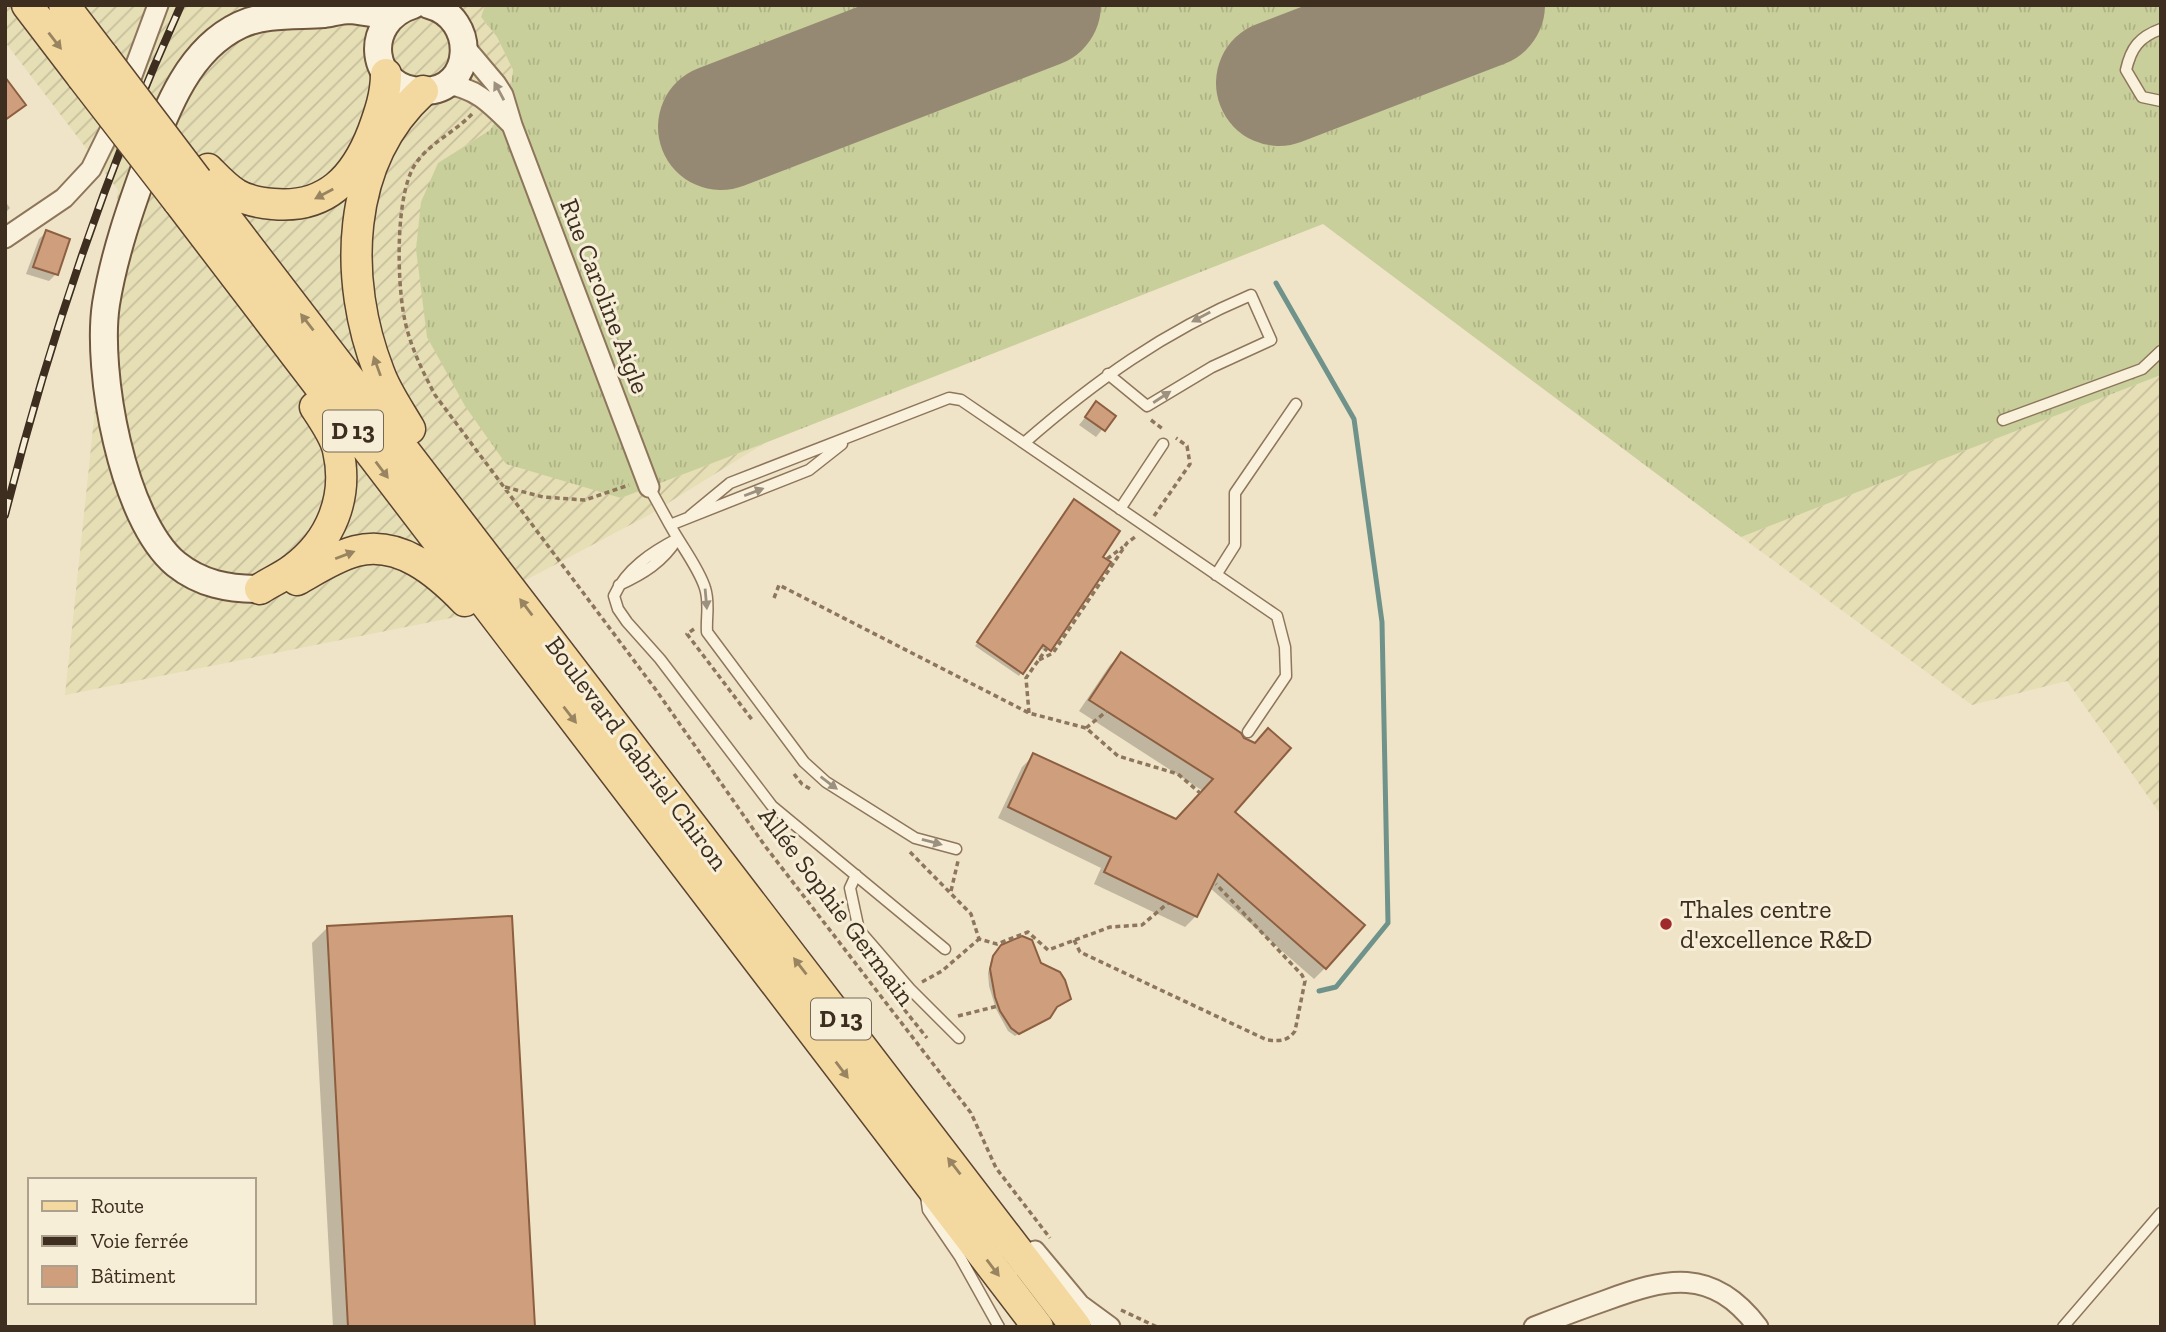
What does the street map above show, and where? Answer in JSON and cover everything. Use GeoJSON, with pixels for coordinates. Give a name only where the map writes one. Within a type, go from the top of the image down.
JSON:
{"type":"FeatureCollection","features":[{"type":"Feature","properties":{"kind":"main road","name":"D 13"},"geometry":{"type":"LineString","coordinates":[[27,5],[92,66],[194,184]]}},
{"type":"Feature","properties":{"kind":"main road","name":"D 13"},"geometry":{"type":"LineString","coordinates":[[64,5],[92,66]]}},
{"type":"Feature","properties":{"kind":"main road"},"geometry":{"type":"LineString","coordinates":[[194,184],[265,203],[292,206],[315,200],[336,188],[359,162],[383,104],[386,74]]}},
{"type":"Feature","properties":{"kind":"main road"},"geometry":{"type":"LineString","coordinates":[[434,88],[391,129],[368,177],[360,202],[356,266],[360,308],[379,374],[391,398],[449,488],[454,511]]}},
{"type":"Feature","properties":{"kind":"main road","name":"Boulevard Gabriel Chiron"},"geometry":{"type":"LineString","coordinates":[[194,184],[210,244],[1038,1327]]}},
{"type":"Feature","properties":{"kind":"main road","name":"Boulevard Gabriel Chiron"},"geometry":{"type":"LineString","coordinates":[[194,184],[454,511],[1076,1327]]}},
{"type":"Feature","properties":{"kind":"main road"},"geometry":{"type":"LineString","coordinates":[[210,244],[239,300],[317,410],[338,447],[341,496],[334,520],[315,549],[292,570],[260,589]]}},
{"type":"Feature","properties":{"kind":"main road"},"geometry":{"type":"LineString","coordinates":[[260,589],[297,580],[357,551],[383,550],[402,555],[421,562],[447,582],[496,637],[528,661]]}},
{"type":"Feature","properties":{"kind":"street"},"geometry":{"type":"LineString","coordinates":[[5,238],[64,198],[91,169],[117,116],[158,5]]}},
{"type":"Feature","properties":{"kind":"street"},"geometry":{"type":"LineString","coordinates":[[260,589],[233,589],[199,580],[174,563],[156,543],[127,477],[114,428],[105,374],[103,339],[106,305],[121,236],[155,139],[182,79],[208,47],[242,24],[293,15],[421,7],[453,19],[463,26],[460,68],[434,88],[403,87],[386,74],[378,54],[377,43],[382,28],[421,7]]}},
{"type":"Feature","properties":{"kind":"street"},"geometry":{"type":"LineString","coordinates":[[324,14],[346,20],[377,43]]}},
{"type":"Feature","properties":{"kind":"street","name":"Rue Caroline Aigle"},"geometry":{"type":"LineString","coordinates":[[463,26],[503,95],[648,483]]}},
{"type":"Feature","properties":{"kind":"street","name":"Rue Caroline Aigle"},"geometry":{"type":"LineString","coordinates":[[434,88],[468,89],[486,98],[512,125]]}},
{"type":"Feature","properties":{"kind":"street"},"geometry":{"type":"LineString","coordinates":[[996,1220],[1024,1238],[1080,1305],[1110,1327]]}},
{"type":"Feature","properties":{"kind":"street"},"geometry":{"type":"LineString","coordinates":[[1534,1327],[1661,1282],[1681,1282],[1716,1289],[1735,1302],[1758,1327]]}},
{"type":"Feature","properties":{"kind":"lane"},"geometry":{"type":"LineString","coordinates":[[2161,29],[2149,33],[2130,51],[2126,70],[2142,97],[2161,101]]}},
{"type":"Feature","properties":{"kind":"lane"},"geometry":{"type":"LineString","coordinates":[[1024,443],[1108,374],[1205,314],[1251,295],[1271,340],[1212,367],[1147,407],[1108,374]]}},
{"type":"Feature","properties":{"kind":"lane"},"geometry":{"type":"LineString","coordinates":[[2003,420],[2142,369],[2161,351]]}},
{"type":"Feature","properties":{"kind":"lane"},"geometry":{"type":"LineString","coordinates":[[690,516],[730,483],[949,398],[961,400],[1277,616],[1285,647],[1286,676],[1248,733]]}},
{"type":"Feature","properties":{"kind":"lane"},"geometry":{"type":"LineString","coordinates":[[1216,575],[1235,545],[1235,493],[1296,404]]}},
{"type":"Feature","properties":{"kind":"lane"},"geometry":{"type":"LineString","coordinates":[[670,525],[809,470],[850,437]]}},
{"type":"Feature","properties":{"kind":"lane"},"geometry":{"type":"LineString","coordinates":[[1120,509],[1163,444]]}},
{"type":"Feature","properties":{"kind":"lane"},"geometry":{"type":"LineString","coordinates":[[648,483],[705,586],[708,632],[804,762],[826,782],[915,838],[956,849]]}},
{"type":"Feature","properties":{"kind":"lane"},"geometry":{"type":"LineString","coordinates":[[677,539],[667,555],[641,575],[619,585],[614,596],[618,609],[660,659],[772,806],[945,949]]}},
{"type":"Feature","properties":{"kind":"lane"},"geometry":{"type":"LineString","coordinates":[[856,875],[850,888],[859,930],[910,989],[959,1038]]}},
{"type":"Feature","properties":{"kind":"lane"},"geometry":{"type":"LineString","coordinates":[[922,1175],[929,1210],[960,1257],[999,1327]]}},
{"type":"Feature","properties":{"kind":"lane"},"geometry":{"type":"LineString","coordinates":[[2063,1327],[2161,1213]]}},
{"type":"Feature","properties":{"kind":"path","name":"Allée Sophie Germain"},"geometry":{"type":"LineString","coordinates":[[486,98],[464,123],[440,139],[414,165],[405,195],[399,232],[401,279],[404,315],[417,361],[435,395],[656,690],[765,846],[971,1113],[996,1168],[1054,1243]]}},
{"type":"Feature","properties":{"kind":"path"},"geometry":{"type":"LineString","coordinates":[[502,486],[543,497],[585,500],[648,483]]}},
{"type":"Feature","properties":{"kind":"path"},"geometry":{"type":"LineString","coordinates":[[1107,559],[1127,543]]}},
{"type":"Feature","properties":{"kind":"path"},"geometry":{"type":"LineString","coordinates":[[774,598],[779,584],[1029,713],[1086,728],[1118,756],[1178,775],[1200,793]]}},
{"type":"Feature","properties":{"kind":"path"},"geometry":{"type":"LineString","coordinates":[[1029,713],[1026,678],[1047,648]]}},
{"type":"Feature","properties":{"kind":"path"},"geometry":{"type":"LineString","coordinates":[[1086,728],[1107,711]]}},
{"type":"Feature","properties":{"kind":"path"},"geometry":{"type":"LineString","coordinates":[[950,892],[958,860],[956,849]]}},
{"type":"Feature","properties":{"kind":"path"},"geometry":{"type":"LineString","coordinates":[[1074,940],[1080,952],[1267,1040],[1290,1037],[1295,1031],[1305,981],[1216,884]]}},
{"type":"Feature","properties":{"kind":"path"},"geometry":{"type":"LineString","coordinates":[[927,1038],[895,998],[942,971],[979,939]]}},
{"type":"Feature","properties":{"kind":"path"},"geometry":{"type":"LineString","coordinates":[[942,1020],[998,1006]]}},
{"type":"Feature","properties":{"kind":"path"},"geometry":{"type":"LineString","coordinates":[[1116,1307],[1157,1327]]}},
{"type":"Feature","properties":{"kind":"shaded area"},"geometry":{"type":"Polygon","coordinates":[[[5,5],[485,5],[481,17],[497,37],[513,70],[509,101],[490,130],[438,163],[621,498],[765,443],[647,516],[456,617],[65,695],[118,190],[5,42],[5,5]]]}},
{"type":"Feature","properties":{"kind":"shaded area"},"geometry":{"type":"Polygon","coordinates":[[[2161,375],[2161,815],[2067,681],[1972,705],[1741,537],[2161,375]]]}},
{"type":"Feature","properties":{"kind":"green space"},"geometry":{"type":"Polygon","coordinates":[[[485,5],[2161,5],[2161,375],[1741,537],[1323,224],[621,498],[506,464],[465,406],[427,337],[416,249],[421,202],[438,163],[490,130],[509,101],[513,70],[497,37],[481,17],[485,5]]]}},
{"type":"Feature","properties":{"kind":"building"},"geometry":{"type":"Polygon","coordinates":[[[5,77],[26,105],[5,120],[5,77]]]}},
{"type":"Feature","properties":{"kind":"building"},"geometry":{"type":"Polygon","coordinates":[[[46,230],[70,239],[58,275],[33,267],[46,230]]]}},
{"type":"Feature","properties":{"kind":"building"},"geometry":{"type":"Polygon","coordinates":[[[1096,401],[1116,416],[1105,431],[1085,417],[1096,401]]]}},
{"type":"Feature","properties":{"kind":"building"},"geometry":{"type":"Polygon","coordinates":[[[1074,499],[1120,531],[1103,557],[1111,562],[1051,651],[1043,645],[1023,674],[977,642],[1074,499]]]}},
{"type":"Feature","properties":{"kind":"building"},"geometry":{"type":"Polygon","coordinates":[[[1121,652],[1241,733],[1244,738],[1255,743],[1268,728],[1291,748],[1235,812],[1365,925],[1326,969],[1218,874],[1197,917],[1104,872],[1111,857],[1008,807],[1033,753],[1176,819],[1213,779],[1089,700],[1121,652]]]}},
{"type":"Feature","properties":{"kind":"building"},"geometry":{"type":"Polygon","coordinates":[[[512,916],[535,1327],[348,1327],[327,926],[512,916]]]}},
{"type":"Feature","properties":{"kind":"building"},"geometry":{"type":"Polygon","coordinates":[[[1022,936],[1032,940],[1041,963],[1060,972],[1071,999],[1057,1007],[1050,1018],[1019,1034],[1011,1028],[1000,1011],[990,969],[993,956],[1001,945],[1022,936]]]}},
{"type":"Feature","properties":{"kind":"waterway"},"geometry":{"type":"LineString","coordinates":[[1276,283],[1354,419],[1382,622],[1388,923],[1336,987],[1319,991]]}},
{"type":"Feature","properties":{"kind":"runway"},"geometry":{"type":"LineString","coordinates":[[721,127],[1038,5]]}},
{"type":"Feature","properties":{"kind":"runway"},"geometry":{"type":"LineString","coordinates":[[1279,83],[1482,5]]}},
{"type":"Feature","properties":{"kind":"railway"},"geometry":{"type":"LineString","coordinates":[[5,515],[41,385],[104,192],[181,5]]}},
{"type":"Feature","properties":{"kind":"place","name":"Thales centre d'excellence R&D"},"geometry":{"type":"Point","coordinates":[1666,924]}}]}
